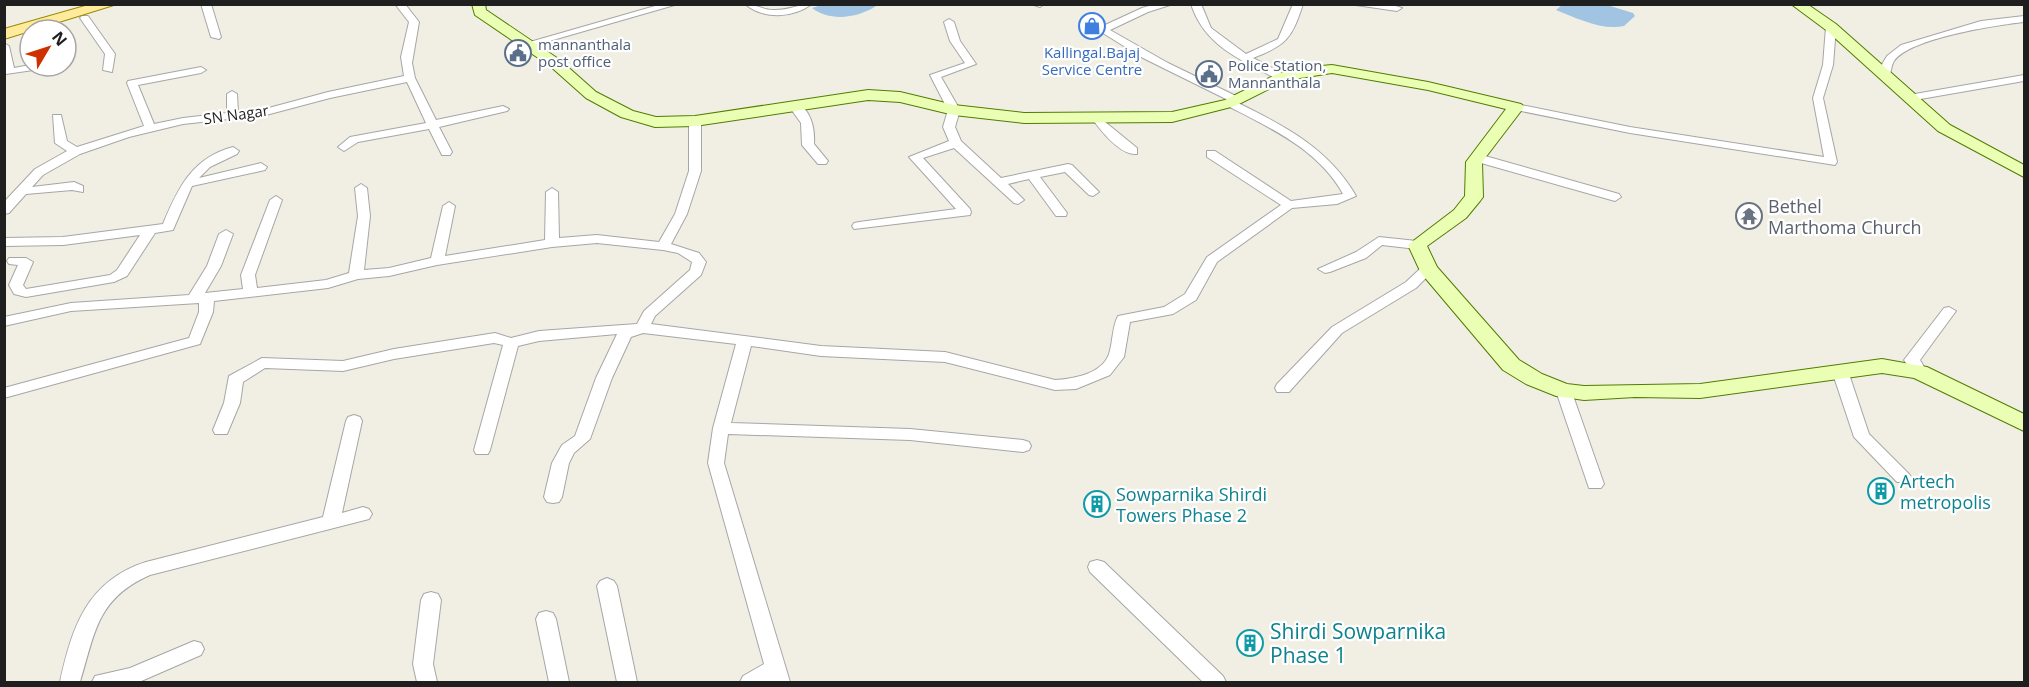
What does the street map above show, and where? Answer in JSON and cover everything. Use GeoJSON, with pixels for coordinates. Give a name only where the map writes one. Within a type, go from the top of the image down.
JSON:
{"type":"FeatureCollection","features":[{"type":"Feature","properties":{"kind":"main road"},"geometry":{"type":"LineString","coordinates":[[4,36],[110,4]]}},
{"type":"Feature","properties":{"kind":"main road"},"geometry":{"type":"LineString","coordinates":[[478,4],[480,12],[555,63],[591,95],[627,114],[656,122],[695,121],[868,95],[900,97],[954,110],[1024,118],[1099,120],[1172,117],[1233,101],[1282,77],[1315,70],[1360,73],[1516,107],[1474,162],[1474,197],[1460,214],[1417,245],[1428,268],[1511,365],[1534,379],[1564,391],[1584,393],[1635,390],[1700,391],[1882,366],[1919,372],[1961,390],[2025,423]]}},
{"type":"Feature","properties":{"kind":"main road"},"geometry":{"type":"LineString","coordinates":[[1797,4],[1831,27],[1944,128],[2025,172]]}},
{"type":"Feature","properties":{"kind":"main road"},"geometry":{"type":"LineString","coordinates":[[78,20],[125,5]]}},
{"type":"Feature","properties":{"kind":"street"},"geometry":{"type":"LineString","coordinates":[[206,4],[216,37]]}},
{"type":"Feature","properties":{"kind":"street"},"geometry":{"type":"LineString","coordinates":[[399,4],[412,13],[415,24],[415,33],[406,56],[410,78],[446,152]]}},
{"type":"Feature","properties":{"kind":"street"},"geometry":{"type":"LineString","coordinates":[[528,44],[674,4]]}},
{"type":"Feature","properties":{"kind":"street"},"geometry":{"type":"LineString","coordinates":[[749,4],[766,14],[778,15],[808,4]]}},
{"type":"Feature","properties":{"kind":"street"},"geometry":{"type":"LineString","coordinates":[[221,430],[232,403],[235,380],[262,363],[343,366],[394,354],[495,338],[511,343],[539,336],[642,328],[821,351],[945,357],[1055,385],[1076,384],[1105,371],[1116,357],[1123,319],[1168,311],[1191,297],[1212,260],[1289,205],[1337,201],[1350,196],[1345,183],[1329,164],[1288,134],[1233,101],[1175,72],[1099,28],[1145,10],[1168,4]]}},
{"type":"Feature","properties":{"kind":"street"},"geometry":{"type":"LineString","coordinates":[[1196,4],[1197,11],[1215,38],[1245,58],[1282,77]]}},
{"type":"Feature","properties":{"kind":"street"},"geometry":{"type":"LineString","coordinates":[[1245,58],[1282,44],[1289,33],[1298,4]]}},
{"type":"Feature","properties":{"kind":"street"},"geometry":{"type":"LineString","coordinates":[[1353,4],[1397,8]]}},
{"type":"Feature","properties":{"kind":"street"},"geometry":{"type":"LineString","coordinates":[[85,18],[110,54],[108,70]]}},
{"type":"Feature","properties":{"kind":"street"},"geometry":{"type":"LineString","coordinates":[[1884,76],[1884,68],[1894,53],[1905,47],[1981,24],[2025,19]]}},
{"type":"Feature","properties":{"kind":"street"},"geometry":{"type":"LineString","coordinates":[[949,22],[955,41],[971,64],[935,75],[954,110],[949,127],[956,143],[1018,200]]}},
{"type":"Feature","properties":{"kind":"street"},"geometry":{"type":"LineString","coordinates":[[1516,107],[1630,130],[1831,162],[1818,98],[1828,65],[1831,27]]}},
{"type":"Feature","properties":{"kind":"street"},"geometry":{"type":"LineString","coordinates":[[4,46],[10,72],[18,70]]}},
{"type":"Feature","properties":{"kind":"street"},"geometry":{"type":"LineString","coordinates":[[150,127],[132,83],[201,70]]}},
{"type":"Feature","properties":{"kind":"street","name":"SN Nagar"},"geometry":{"type":"LineString","coordinates":[[4,210],[23,193],[22,189],[39,172],[76,151],[150,127],[266,112],[327,95],[410,78]]}},
{"type":"Feature","properties":{"kind":"street"},"geometry":{"type":"LineString","coordinates":[[1909,98],[2025,78]]}},
{"type":"Feature","properties":{"kind":"street"},"geometry":{"type":"LineString","coordinates":[[232,94],[233,116]]}},
{"type":"Feature","properties":{"kind":"street"},"geometry":{"type":"LineString","coordinates":[[794,105],[807,117],[810,128],[808,145],[822,160]]}},
{"type":"Feature","properties":{"kind":"street"},"geometry":{"type":"LineString","coordinates":[[345,147],[354,139],[432,126],[503,109]]}},
{"type":"Feature","properties":{"kind":"street"},"geometry":{"type":"LineString","coordinates":[[57,117],[61,143],[76,151]]}},
{"type":"Feature","properties":{"kind":"street"},"geometry":{"type":"LineString","coordinates":[[1099,120],[1111,134],[1133,151]]}},
{"type":"Feature","properties":{"kind":"street"},"geometry":{"type":"LineString","coordinates":[[663,246],[681,214],[695,171],[695,121]]}},
{"type":"Feature","properties":{"kind":"street"},"geometry":{"type":"LineString","coordinates":[[859,226],[965,212],[915,157],[956,143]]}},
{"type":"Feature","properties":{"kind":"street"},"geometry":{"type":"LineString","coordinates":[[4,242],[63,241],[168,227],[191,176],[204,165],[232,151]]}},
{"type":"Feature","properties":{"kind":"street"},"geometry":{"type":"LineString","coordinates":[[1211,154],[1289,205]]}},
{"type":"Feature","properties":{"kind":"street"},"geometry":{"type":"LineString","coordinates":[[1478,158],[1615,198]]}},
{"type":"Feature","properties":{"kind":"street"},"geometry":{"type":"LineString","coordinates":[[187,184],[261,167]]}},
{"type":"Feature","properties":{"kind":"street"},"geometry":{"type":"LineString","coordinates":[[998,182],[1068,168],[1093,192]]}},
{"type":"Feature","properties":{"kind":"street"},"geometry":{"type":"LineString","coordinates":[[1033,176],[1061,213]]}},
{"type":"Feature","properties":{"kind":"street"},"geometry":{"type":"LineString","coordinates":[[22,189],[29,191],[74,186],[79,189]]}},
{"type":"Feature","properties":{"kind":"street"},"geometry":{"type":"LineString","coordinates":[[356,275],[363,216],[361,188]]}},
{"type":"Feature","properties":{"kind":"street"},"geometry":{"type":"LineString","coordinates":[[552,192],[552,243]]}},
{"type":"Feature","properties":{"kind":"street"},"geometry":{"type":"LineString","coordinates":[[250,292],[248,275],[276,200]]}},
{"type":"Feature","properties":{"kind":"street"},"geometry":{"type":"LineString","coordinates":[[437,261],[449,206]]}},
{"type":"Feature","properties":{"kind":"street"},"geometry":{"type":"LineString","coordinates":[[14,261],[26,261],[16,285],[19,291],[26,293],[114,278],[122,273],[150,230]]}},
{"type":"Feature","properties":{"kind":"street"},"geometry":{"type":"LineString","coordinates":[[4,393],[195,341],[206,312],[201,298],[226,234]]}},
{"type":"Feature","properties":{"kind":"street"},"geometry":{"type":"LineString","coordinates":[[4,322],[70,307],[201,298],[328,284],[356,275],[389,272],[437,261],[552,243],[597,239],[663,246],[682,250],[694,256],[699,262],[696,272],[649,314],[642,328],[625,334],[604,378],[582,439],[571,444],[562,455],[553,497]]}},
{"type":"Feature","properties":{"kind":"street"},"geometry":{"type":"LineString","coordinates":[[1325,269],[1361,255],[1379,242],[1417,245]]}},
{"type":"Feature","properties":{"kind":"street"},"geometry":{"type":"LineString","coordinates":[[1283,388],[1337,330],[1411,285],[1428,268]]}},
{"type":"Feature","properties":{"kind":"street"},"geometry":{"type":"LineString","coordinates":[[1919,372],[1912,360],[1949,311]]}},
{"type":"Feature","properties":{"kind":"street"},"geometry":{"type":"LineString","coordinates":[[745,340],[721,428],[716,463],[778,675],[750,682]]}},
{"type":"Feature","properties":{"kind":"street"},"geometry":{"type":"LineString","coordinates":[[483,450],[511,343]]}},
{"type":"Feature","properties":{"kind":"street"},"geometry":{"type":"LineString","coordinates":[[1840,371],[1862,437],[1903,478]]}},
{"type":"Feature","properties":{"kind":"street"},"geometry":{"type":"LineString","coordinates":[[1564,391],[1576,421],[1584,459],[1595,484]]}},
{"type":"Feature","properties":{"kind":"street"},"geometry":{"type":"LineString","coordinates":[[331,522],[354,421]]}},
{"type":"Feature","properties":{"kind":"street"},"geometry":{"type":"LineString","coordinates":[[721,428],[834,430],[929,436],[1023,446]]}},
{"type":"Feature","properties":{"kind":"street"},"geometry":{"type":"LineString","coordinates":[[70,682],[97,600],[122,579],[146,569],[363,514]]}},
{"type":"Feature","properties":{"kind":"street"},"geometry":{"type":"LineString","coordinates":[[1097,567],[1216,682]]}},
{"type":"Feature","properties":{"kind":"street"},"geometry":{"type":"LineString","coordinates":[[607,586],[627,682]]}},
{"type":"Feature","properties":{"kind":"street"},"geometry":{"type":"LineString","coordinates":[[427,682],[423,664],[431,600]]}},
{"type":"Feature","properties":{"kind":"street"},"geometry":{"type":"LineString","coordinates":[[546,619],[559,682]]}},
{"type":"Feature","properties":{"kind":"street"},"geometry":{"type":"LineString","coordinates":[[102,682],[132,676],[194,650]]}},
{"type":"Feature","properties":{"kind":"water"},"geometry":{"type":"Polygon","coordinates":[[[870,4],[876,6],[853,16],[835,17],[812,8],[822,5],[870,4]]]}},
{"type":"Feature","properties":{"kind":"water"},"geometry":{"type":"Polygon","coordinates":[[[1562,5],[1607,5],[1633,13],[1635,16],[1624,26],[1607,27],[1556,10],[1562,5]]]}},
{"type":"Feature","properties":{"kind":"place","name":"Kallingal.Bajaj Service Centre"},"geometry":{"type":"Point","coordinates":[1092,26]}},
{"type":"Feature","properties":{"kind":"place","name":"mannanthala post office"},"geometry":{"type":"Point","coordinates":[518,53]}},
{"type":"Feature","properties":{"kind":"place","name":"Police Station, Mannanthala"},"geometry":{"type":"Point","coordinates":[1209,74]}},
{"type":"Feature","properties":{"kind":"place","name":"Bethel Marthoma Church"},"geometry":{"type":"Point","coordinates":[1749,216]}},
{"type":"Feature","properties":{"kind":"place","name":"Artech metropolis"},"geometry":{"type":"Point","coordinates":[1881,491]}},
{"type":"Feature","properties":{"kind":"place","name":"Sowparnika Shirdi Towers Phase 2"},"geometry":{"type":"Point","coordinates":[1097,504]}},
{"type":"Feature","properties":{"kind":"place","name":"Shirdi Sowparnika Phase 1"},"geometry":{"type":"Point","coordinates":[1250,643]}}]}
